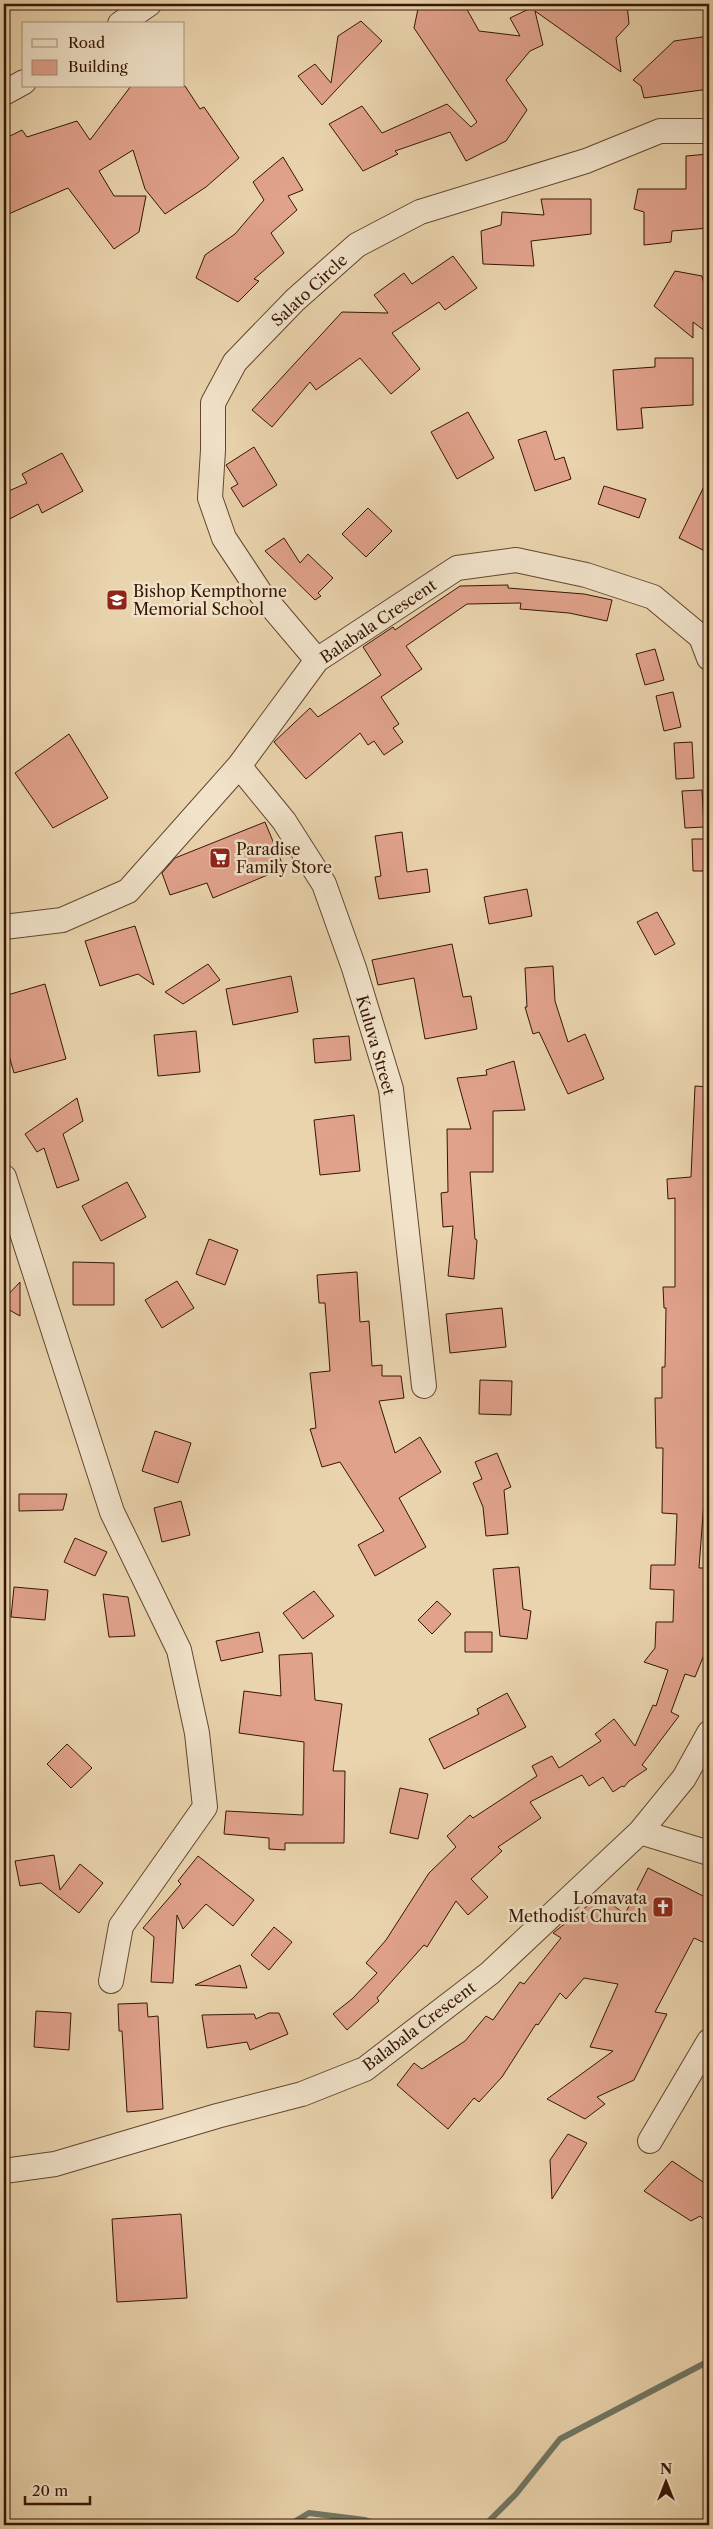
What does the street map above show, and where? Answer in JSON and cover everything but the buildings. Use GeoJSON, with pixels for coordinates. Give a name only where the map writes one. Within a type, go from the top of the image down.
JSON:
{"type":"FeatureCollection","features":[{"type":"Feature","properties":{"kind":"street"},"geometry":{"type":"LineString","coordinates":[[123,22],[149,4]]}},
{"type":"Feature","properties":{"kind":"street"},"geometry":{"type":"LineString","coordinates":[[4,93],[22,83]]}},
{"type":"Feature","properties":{"kind":"street","name":"Salato Circle"},"geometry":{"type":"LineString","coordinates":[[317,660],[261,594],[224,538],[210,498],[214,450],[214,403],[236,362],[295,300],[357,245],[420,212],[586,161],[660,131],[709,131]]}},
{"type":"Feature","properties":{"kind":"street","name":"Balabala Crescent"},"geometry":{"type":"LineString","coordinates":[[4,926],[62,920],[128,891],[239,766],[317,660],[457,568],[516,560],[586,575],[653,597],[701,637],[709,658]]}},
{"type":"Feature","properties":{"kind":"street","name":"Kuluva Street"},"geometry":{"type":"LineString","coordinates":[[239,766],[284,821],[324,884],[354,968],[388,1080],[424,1386]]}},
{"type":"Feature","properties":{"kind":"street"},"geometry":{"type":"LineString","coordinates":[[4,1177],[112,1512],[179,1650],[197,1733],[205,1807],[121,1926],[111,1980]]}},
{"type":"Feature","properties":{"kind":"street","name":"Balabala Crescent"},"geometry":{"type":"LineString","coordinates":[[4,2171],[55,2164],[217,2116],[302,2094],[365,2069],[490,1973],[640,1832],[684,1778],[709,1734]]}},
{"type":"Feature","properties":{"kind":"street"},"geometry":{"type":"LineString","coordinates":[[640,1832],[709,1853]]}},
{"type":"Feature","properties":{"kind":"street"},"geometry":{"type":"LineString","coordinates":[[650,2141],[709,2041]]}},
{"type":"Feature","properties":{"kind":"waterway"},"geometry":{"type":"LineString","coordinates":[[485,2525],[516,2494],[560,2439],[709,2361]]}},
{"type":"Feature","properties":{"kind":"waterway"},"geometry":{"type":"LineString","coordinates":[[289,2525],[309,2513],[365,2520],[381,2525]]}},
{"type":"Feature","properties":{"kind":"place","name":"Bishop Kempthorne Memorial School"},"geometry":{"type":"Point","coordinates":[117,600]}},
{"type":"Feature","properties":{"kind":"place","name":"Paradise Family Store"},"geometry":{"type":"Point","coordinates":[220,858]}},
{"type":"Feature","properties":{"kind":"place","name":"Lomavata Methodist Church"},"geometry":{"type":"Point","coordinates":[663,1907]}}]}
